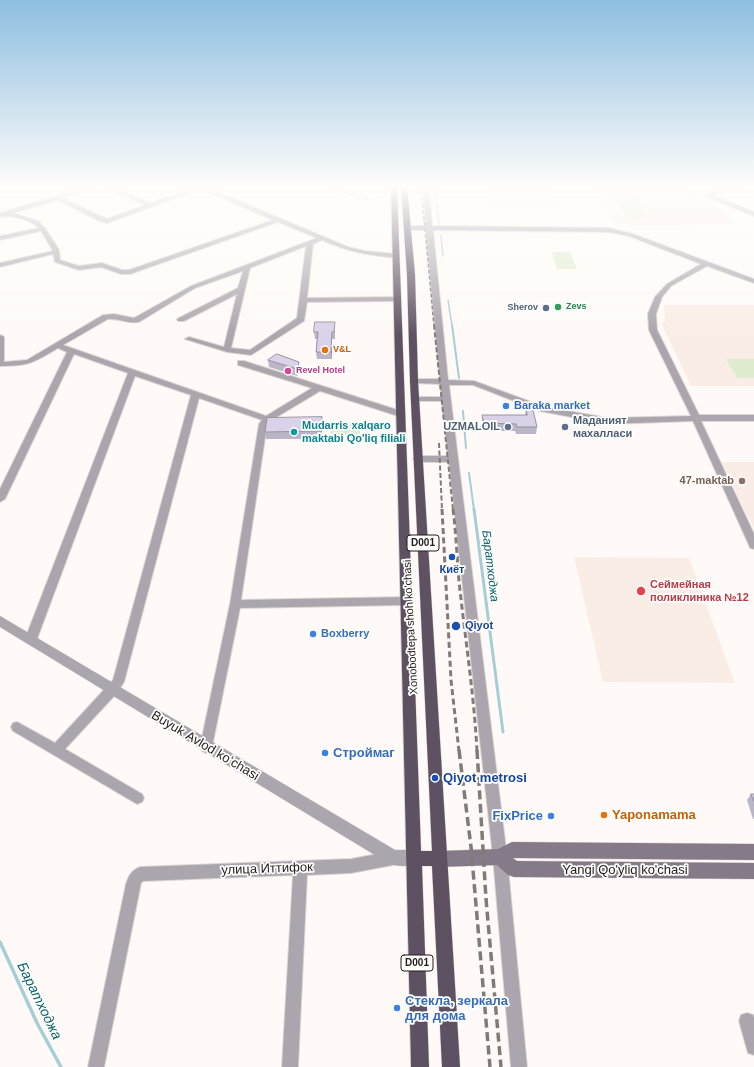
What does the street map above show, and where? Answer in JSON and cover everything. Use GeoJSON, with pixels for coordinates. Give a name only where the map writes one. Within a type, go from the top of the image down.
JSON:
{"type":"FeatureCollection","features":[{"type":"Feature","properties":{"kind":"highway","name":"Xonobodtepa shoh ko'chasi"},"geometry":{"type":"LineString","coordinates":[[395,236],[420,1067]]}},
{"type":"Feature","properties":{"kind":"highway","name":"Xonobodtepa shoh ko'chasi"},"geometry":{"type":"LineString","coordinates":[[407,236],[411,275],[414,381],[451,1067]]}},
{"type":"Feature","properties":{"kind":"highway"},"geometry":{"type":"LineString","coordinates":[[403,511],[421,511]]}},
{"type":"Feature","properties":{"kind":"highway"},"geometry":{"type":"LineString","coordinates":[[413,858],[439,859]]}},
{"type":"Feature","properties":{"kind":"main road","name":"Yangi Qo'yliq ko'chasi"},"geometry":{"type":"LineString","coordinates":[[439,859],[500,857],[512,850],[754,852]]}},
{"type":"Feature","properties":{"kind":"main road","name":"Yangi Qo'yliq ko'chasi"},"geometry":{"type":"LineString","coordinates":[[500,857],[514,869],[754,871]]}},
{"type":"Feature","properties":{"kind":"street"},"geometry":{"type":"LineString","coordinates":[[0,238],[11,236]]}},
{"type":"Feature","properties":{"kind":"street"},"geometry":{"type":"LineString","coordinates":[[47,236],[56,250],[57,261],[79,268],[102,265],[122,272],[130,272],[233,236]]}},
{"type":"Feature","properties":{"kind":"street"},"geometry":{"type":"LineString","coordinates":[[317,236],[359,251],[396,256]]}},
{"type":"Feature","properties":{"kind":"street"},"geometry":{"type":"LineString","coordinates":[[430,236],[446,399],[500,857],[518,1067]]}},
{"type":"Feature","properties":{"kind":"street"},"geometry":{"type":"LineString","coordinates":[[633,236],[754,281]]}},
{"type":"Feature","properties":{"kind":"street"},"geometry":{"type":"LineString","coordinates":[[0,337],[0,363],[15,364],[29,362],[106,317],[114,316],[128,321],[134,321],[193,287],[323,238]]}},
{"type":"Feature","properties":{"kind":"street"},"geometry":{"type":"LineString","coordinates":[[189,339],[227,350],[248,353],[254,351],[301,319],[310,243]]}},
{"type":"Feature","properties":{"kind":"street"},"geometry":{"type":"LineString","coordinates":[[0,265],[55,252]]}},
{"type":"Feature","properties":{"kind":"street"},"geometry":{"type":"LineString","coordinates":[[707,263],[669,285],[659,297],[652,314],[653,330],[696,418],[754,545]]}},
{"type":"Feature","properties":{"kind":"street"},"geometry":{"type":"LineString","coordinates":[[227,350],[247,267]]}},
{"type":"Feature","properties":{"kind":"street"},"geometry":{"type":"LineString","coordinates":[[181,319],[242,289]]}},
{"type":"Feature","properties":{"kind":"street"},"geometry":{"type":"LineString","coordinates":[[303,300],[397,299]]}},
{"type":"Feature","properties":{"kind":"street"},"geometry":{"type":"LineString","coordinates":[[58,346],[267,419]]}},
{"type":"Feature","properties":{"kind":"street"},"geometry":{"type":"LineString","coordinates":[[0,499],[72,350]]}},
{"type":"Feature","properties":{"kind":"street"},"geometry":{"type":"LineString","coordinates":[[241,363],[401,414]]}},
{"type":"Feature","properties":{"kind":"street"},"geometry":{"type":"LineString","coordinates":[[31,639],[133,371]]}},
{"type":"Feature","properties":{"kind":"street"},"geometry":{"type":"LineString","coordinates":[[414,381],[474,383],[543,409],[608,421],[754,418]]}},
{"type":"Feature","properties":{"kind":"street"},"geometry":{"type":"LineString","coordinates":[[206,746],[235,604],[263,424],[267,419],[304,398],[318,388]]}},
{"type":"Feature","properties":{"kind":"street"},"geometry":{"type":"LineString","coordinates":[[56,750],[118,682],[196,393]]}},
{"type":"Feature","properties":{"kind":"street"},"geometry":{"type":"LineString","coordinates":[[416,399],[446,399]]}},
{"type":"Feature","properties":{"kind":"street"},"geometry":{"type":"LineString","coordinates":[[418,459],[453,459]]}},
{"type":"Feature","properties":{"kind":"street"},"geometry":{"type":"LineString","coordinates":[[235,604],[406,601]]}},
{"type":"Feature","properties":{"kind":"street","name":"Buyuk Avlod koʻchasi"},"geometry":{"type":"LineString","coordinates":[[0,621],[112,690],[393,858]]}},
{"type":"Feature","properties":{"kind":"street"},"geometry":{"type":"LineString","coordinates":[[17,726],[137,798]]}},
{"type":"Feature","properties":{"kind":"street"},"geometry":{"type":"LineString","coordinates":[[393,858],[413,858]]}},
{"type":"Feature","properties":{"kind":"street","name":"улица Иттифок"},"geometry":{"type":"LineString","coordinates":[[96,1067],[135,878],[140,874],[351,866],[393,858]]}},
{"type":"Feature","properties":{"kind":"street"},"geometry":{"type":"LineString","coordinates":[[290,1067],[300,869]]}},
{"type":"Feature","properties":{"kind":"street"},"geometry":{"type":"LineString","coordinates":[[747,1021],[754,1047]]}},
{"type":"Feature","properties":{"kind":"shaded area"},"geometry":{"type":"Polygon","coordinates":[[[664,305],[754,305],[754,386],[691,386],[661,323],[665,321],[664,305]]]}},
{"type":"Feature","properties":{"kind":"shaded area","name":"47-maktab"},"geometry":{"type":"Polygon","coordinates":[[[722,462],[754,462],[754,529],[740,501],[722,462]]]}},
{"type":"Feature","properties":{"kind":"shaded area","name":"Сеймейная поликлиника №12"},"geometry":{"type":"Polygon","coordinates":[[[574,557],[689,558],[735,683],[603,682],[574,557]]]}},
{"type":"Feature","properties":{"kind":"green space"},"geometry":{"type":"Polygon","coordinates":[[[552,252],[570,252],[577,269],[557,269],[552,252]]]}},
{"type":"Feature","properties":{"kind":"green space"},"geometry":{"type":"Polygon","coordinates":[[[726,359],[754,359],[754,378],[737,378],[726,359]]]}},
{"type":"Feature","properties":{"kind":"green space"},"geometry":{"type":"Polygon","coordinates":[[[331,424],[360,424],[360,434],[331,434],[331,424]]]}},
{"type":"Feature","properties":{"kind":"building","name":"V&L"},"geometry":{"type":"Polygon","coordinates":[[[315,322],[335,322],[334,332],[332,332],[331,352],[316,352],[318,332],[314,332],[315,322]]]}},
{"type":"Feature","properties":{"kind":"building"},"geometry":{"type":"Polygon","coordinates":[[[277,354],[299,362],[297,369],[268,360],[277,354]]]}},
{"type":"Feature","properties":{"kind":"building"},"geometry":{"type":"Polygon","coordinates":[[[526,408],[533,410],[537,427],[517,427],[516,424],[484,423],[482,415],[527,415],[526,408]]]}},
{"type":"Feature","properties":{"kind":"building"},"geometry":{"type":"Polygon","coordinates":[[[322,417],[321,431],[265,432],[267,418],[322,417]]]}},
{"type":"Feature","properties":{"kind":"building"},"geometry":{"type":"Polygon","coordinates":[[[751,794],[754,794],[754,801],[751,794]]]}},
{"type":"Feature","properties":{"kind":"waterway","name":"Баратходжа"},"geometry":{"type":"LineString","coordinates":[[441,236],[443,256]]}},
{"type":"Feature","properties":{"kind":"waterway","name":"Баратходжа"},"geometry":{"type":"LineString","coordinates":[[448,300],[452,326]]}},
{"type":"Feature","properties":{"kind":"waterway","name":"Баратходжа"},"geometry":{"type":"LineString","coordinates":[[452,325],[459,378]]}},
{"type":"Feature","properties":{"kind":"waterway","name":"Баратходжа"},"geometry":{"type":"LineString","coordinates":[[463,411],[466,448]]}},
{"type":"Feature","properties":{"kind":"waterway","name":"Баратходжа"},"geometry":{"type":"LineString","coordinates":[[469,473],[474,510]]}},
{"type":"Feature","properties":{"kind":"waterway","name":"Баратходжа"},"geometry":{"type":"LineString","coordinates":[[474,509],[503,732]]}},
{"type":"Feature","properties":{"kind":"waterway","name":"Баратходжа"},"geometry":{"type":"LineString","coordinates":[[0,942],[37,1023],[61,1067]]}},
{"type":"Feature","properties":{"kind":"railway"},"geometry":{"type":"LineString","coordinates":[[426,236],[434,326]]}},
{"type":"Feature","properties":{"kind":"railway"},"geometry":{"type":"LineString","coordinates":[[434,325],[453,510]]}},
{"type":"Feature","properties":{"kind":"railway"},"geometry":{"type":"LineString","coordinates":[[439,443],[442,510]]}},
{"type":"Feature","properties":{"kind":"railway"},"geometry":{"type":"LineString","coordinates":[[442,509],[451,680],[459,751]]}},
{"type":"Feature","properties":{"kind":"railway"},"geometry":{"type":"LineString","coordinates":[[453,509],[459,581],[472,687],[477,751]]}},
{"type":"Feature","properties":{"kind":"railway"},"geometry":{"type":"LineString","coordinates":[[459,750],[471,847],[490,1067]]}},
{"type":"Feature","properties":{"kind":"railway"},"geometry":{"type":"LineString","coordinates":[[477,750],[486,899],[501,1067]]}},
{"type":"Feature","properties":{"kind":"place","name":"Zevs"},"geometry":{"type":"Point","coordinates":[558,307]}},
{"type":"Feature","properties":{"kind":"place","name":"Sherov"},"geometry":{"type":"Point","coordinates":[546,308]}},
{"type":"Feature","properties":{"kind":"place","name":"V&L"},"geometry":{"type":"Point","coordinates":[325,350]}},
{"type":"Feature","properties":{"kind":"place","name":"Revel Hotel"},"geometry":{"type":"Point","coordinates":[288,371]}},
{"type":"Feature","properties":{"kind":"place","name":"Baraka market"},"geometry":{"type":"Point","coordinates":[506,406]}},
{"type":"Feature","properties":{"kind":"place","name":"UZMALOIL"},"geometry":{"type":"Point","coordinates":[508,427]}},
{"type":"Feature","properties":{"kind":"place","name":"Маданият махалласи"},"geometry":{"type":"Point","coordinates":[565,427]}},
{"type":"Feature","properties":{"kind":"place","name":"Mudarris xalqaro maktabi Qo'liq filiali"},"geometry":{"type":"Point","coordinates":[294,432]}},
{"type":"Feature","properties":{"kind":"place","name":"47-maktab"},"geometry":{"type":"Point","coordinates":[742,481]}},
{"type":"Feature","properties":{"kind":"place","name":"Киёт"},"geometry":{"type":"Point","coordinates":[452,557]}},
{"type":"Feature","properties":{"kind":"place","name":"Сеймейная поликлиника №12"},"geometry":{"type":"Point","coordinates":[641,591]}},
{"type":"Feature","properties":{"kind":"place","name":"Qiyot"},"geometry":{"type":"Point","coordinates":[456,626]}},
{"type":"Feature","properties":{"kind":"place","name":"Boxberry"},"geometry":{"type":"Point","coordinates":[313,634]}},
{"type":"Feature","properties":{"kind":"place","name":"Строймаг"},"geometry":{"type":"Point","coordinates":[325,753]}},
{"type":"Feature","properties":{"kind":"place","name":"Qiyot metrosi"},"geometry":{"type":"Point","coordinates":[435,778]}},
{"type":"Feature","properties":{"kind":"place","name":"Yaponamama"},"geometry":{"type":"Point","coordinates":[604,815]}},
{"type":"Feature","properties":{"kind":"place","name":"FixPrice"},"geometry":{"type":"Point","coordinates":[551,816]}},
{"type":"Feature","properties":{"kind":"place","name":"Стекла, зеркала для дома"},"geometry":{"type":"Point","coordinates":[397,1008]}}]}
